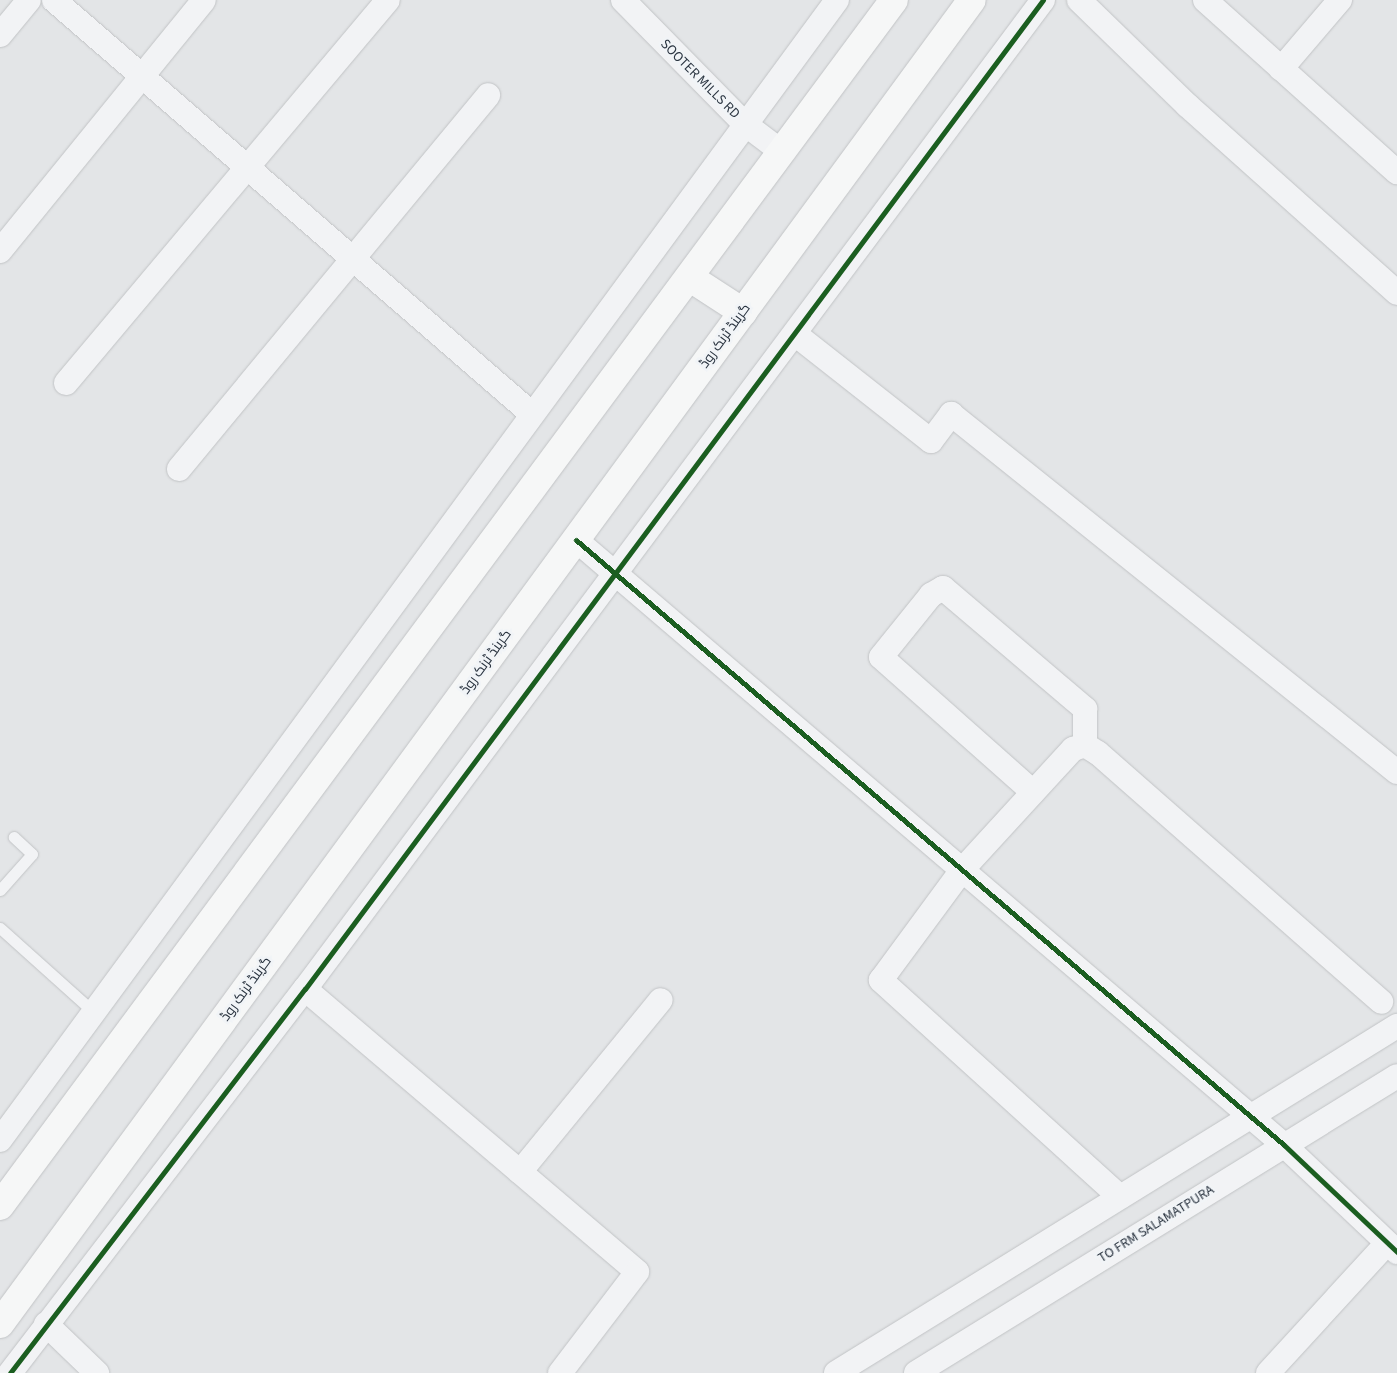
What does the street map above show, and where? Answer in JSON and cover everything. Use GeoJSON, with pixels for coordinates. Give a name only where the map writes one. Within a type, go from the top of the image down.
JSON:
{"type":"FeatureCollection","features":[{"type":"Feature","properties":{"kind":"highway"},"geometry":{"type":"LineString","coordinates":[[0,1206],[692,279],[782,152],[894,0]]}},
{"type":"Feature","properties":{"kind":"highway","name":"گرینڈ ٹرنک روڈ"},"geometry":{"type":"LineString","coordinates":[[0,1324],[972,0]]}},
{"type":"Feature","properties":{"kind":"highway"},"geometry":{"type":"LineString","coordinates":[[692,279],[743,312]]}},
{"type":"Feature","properties":{"kind":"street"},"geometry":{"type":"LineString","coordinates":[[0,35],[29,0]]}},
{"type":"Feature","properties":{"kind":"street"},"geometry":{"type":"LineString","coordinates":[[54,0],[532,414]]}},
{"type":"Feature","properties":{"kind":"street"},"geometry":{"type":"LineString","coordinates":[[0,251],[204,0]]}},
{"type":"Feature","properties":{"kind":"street"},"geometry":{"type":"LineString","coordinates":[[66,383],[246,166],[388,0]]}},
{"type":"Feature","properties":{"kind":"street","name":"SOOTER MILLS RD"},"geometry":{"type":"LineString","coordinates":[[623,0],[745,124],[782,152]]}},
{"type":"Feature","properties":{"kind":"street"},"geometry":{"type":"LineString","coordinates":[[0,1140],[96,1014],[532,414],[837,0]]}},
{"type":"Feature","properties":{"kind":"street"},"geometry":{"type":"LineString","coordinates":[[10,1373],[305,989],[1043,0]]}},
{"type":"Feature","properties":{"kind":"street"},"geometry":{"type":"LineString","coordinates":[[1079,0],[1187,105],[1397,293]]}},
{"type":"Feature","properties":{"kind":"street"},"geometry":{"type":"LineString","coordinates":[[1205,0],[1281,69],[1395,166]]}},
{"type":"Feature","properties":{"kind":"street"},"geometry":{"type":"LineString","coordinates":[[1281,69],[1340,0]]}},
{"type":"Feature","properties":{"kind":"street"},"geometry":{"type":"LineString","coordinates":[[180,469],[488,95]]}},
{"type":"Feature","properties":{"kind":"street"},"geometry":{"type":"LineString","coordinates":[[795,334],[931,441],[950,414],[1397,772]]}},
{"type":"Feature","properties":{"kind":"street"},"geometry":{"type":"LineString","coordinates":[[576,540],[616,572],[1284,1145],[1392,1248],[1268,1373]]}},
{"type":"Feature","properties":{"kind":"street"},"geometry":{"type":"LineString","coordinates":[[1033,792],[881,656],[931,595],[943,588],[1085,709],[1085,745],[1381,1002]]}},
{"type":"Feature","properties":{"kind":"street"},"geometry":{"type":"LineString","coordinates":[[1085,745],[1073,749],[962,870],[881,980],[1120,1197]]}},
{"type":"Feature","properties":{"kind":"street"},"geometry":{"type":"LineString","coordinates":[[305,989],[637,1272],[560,1373]]}},
{"type":"Feature","properties":{"kind":"street"},"geometry":{"type":"LineString","coordinates":[[520,1172],[661,1000]]}},
{"type":"Feature","properties":{"kind":"street"},"geometry":{"type":"LineString","coordinates":[[836,1373],[1397,1026]]}},
{"type":"Feature","properties":{"kind":"street","name":"TO FRM SALAMATPURA"},"geometry":{"type":"LineString","coordinates":[[916,1373],[1397,1076]]}},
{"type":"Feature","properties":{"kind":"street"},"geometry":{"type":"LineString","coordinates":[[46,1324],[98,1373]]}},
{"type":"Feature","properties":{"kind":"lane"},"geometry":{"type":"LineString","coordinates":[[0,890],[32,854],[14,837]]}},
{"type":"Feature","properties":{"kind":"lane"},"geometry":{"type":"LineString","coordinates":[[0,928],[96,1014]]}},
{"type":"Feature","properties":{"kind":"cycle path"},"geometry":{"type":"LineString","coordinates":[[10,1373],[305,989],[1043,0]]}},
{"type":"Feature","properties":{"kind":"cycle path"},"geometry":{"type":"LineString","coordinates":[[576,540],[1284,1145],[1397,1252]]}}]}
